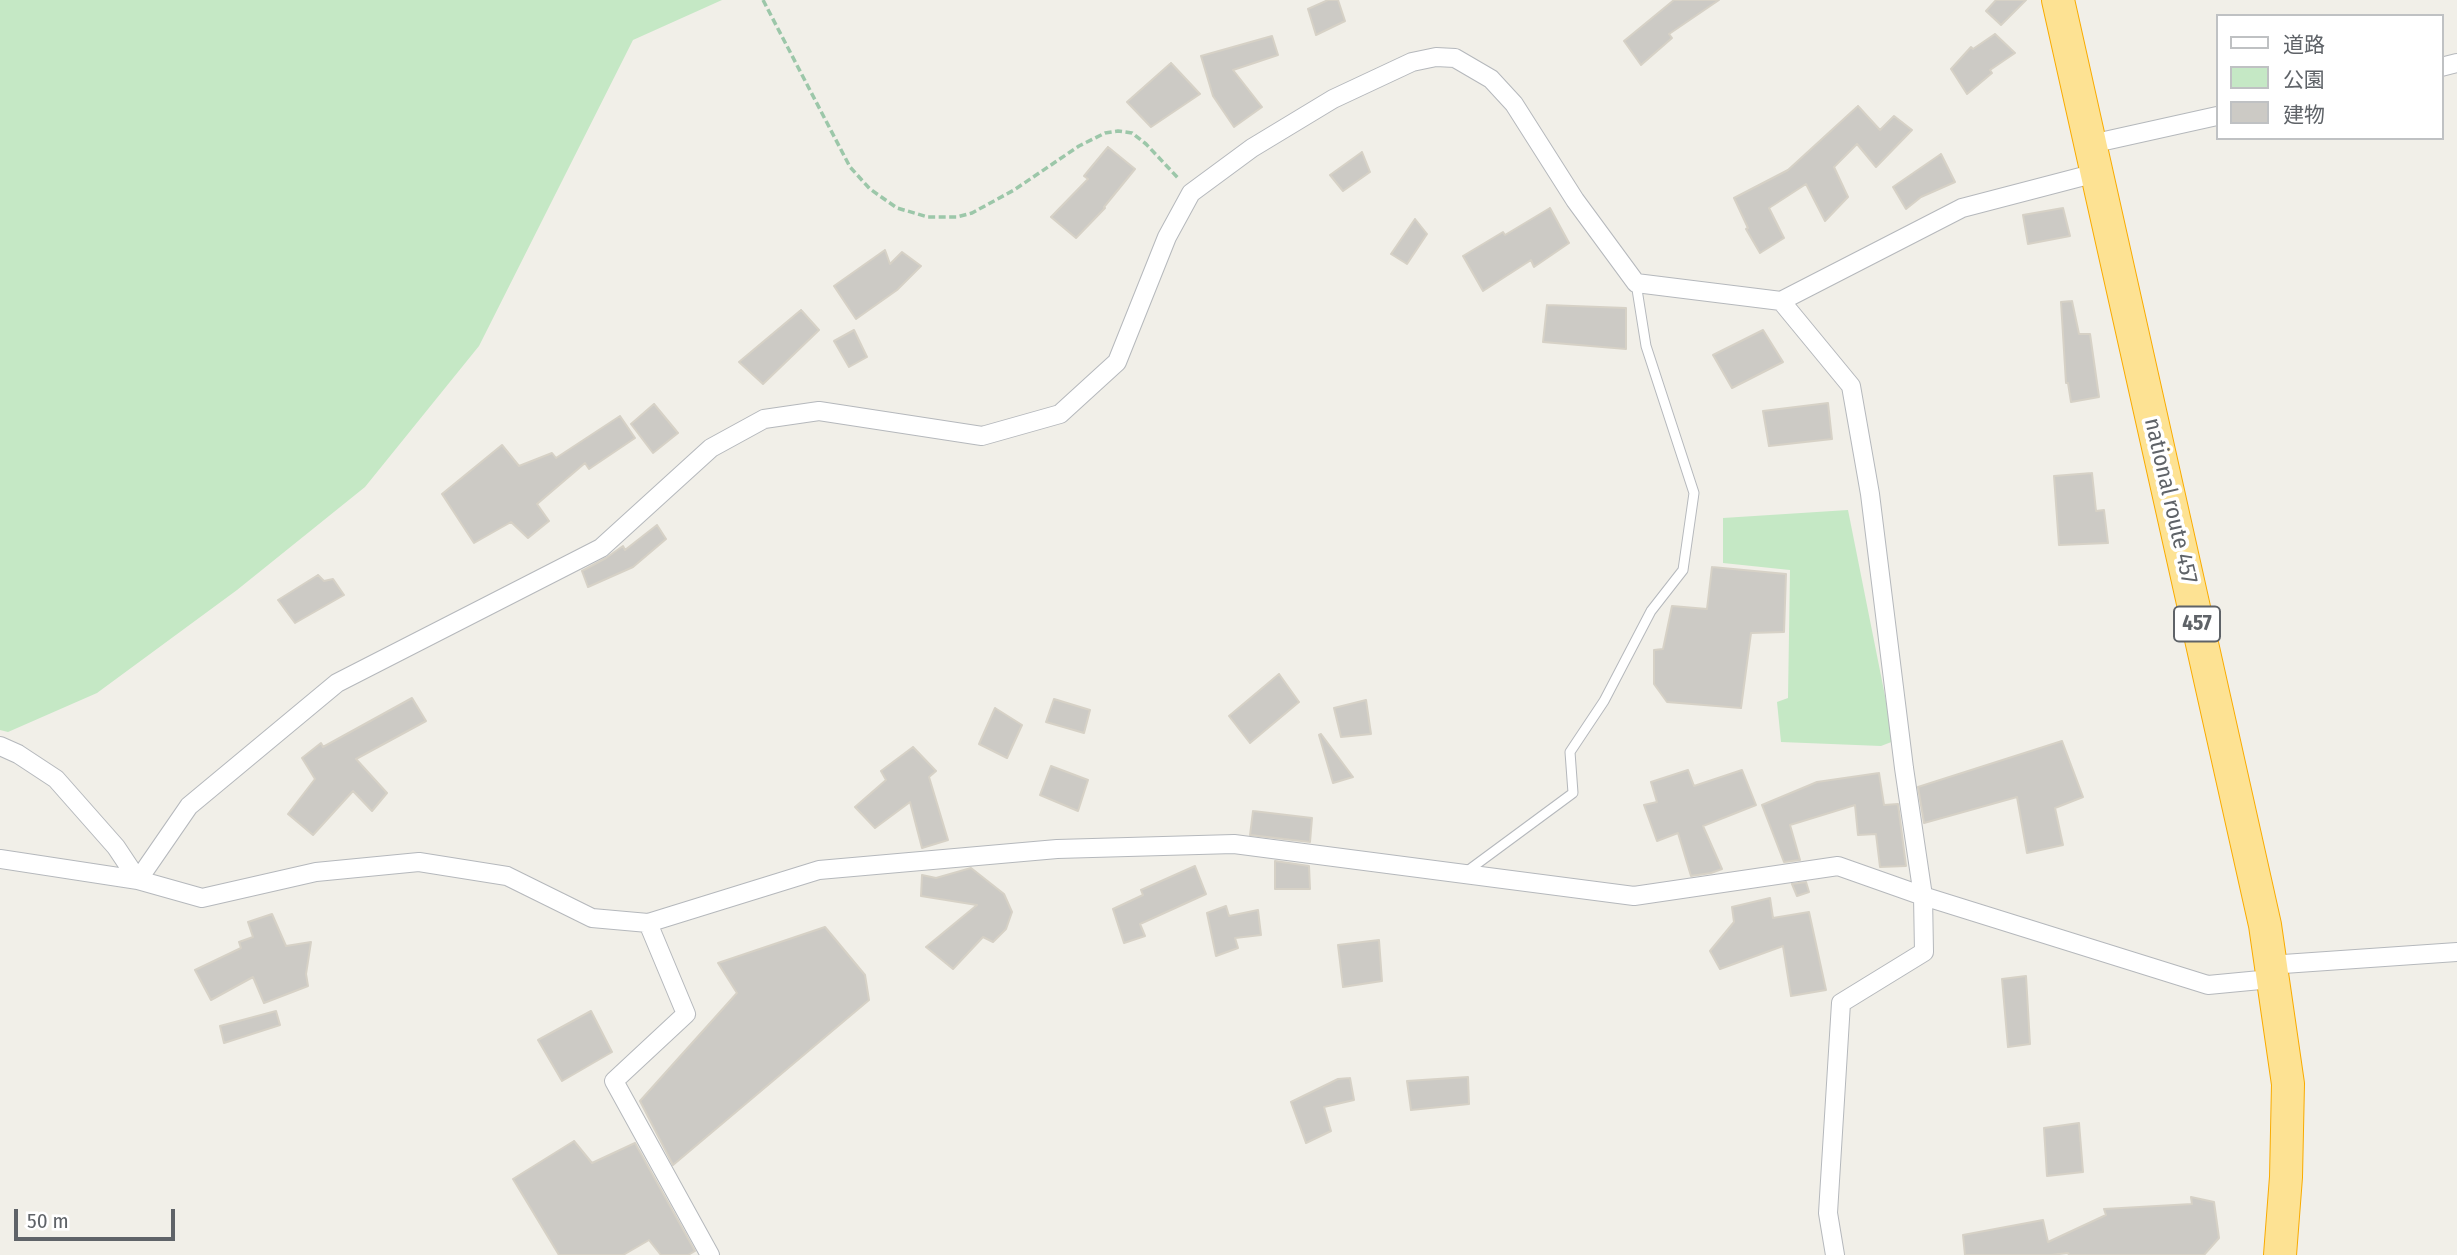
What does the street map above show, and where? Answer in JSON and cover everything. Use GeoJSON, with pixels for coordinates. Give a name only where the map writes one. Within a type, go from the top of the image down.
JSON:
{"type":"FeatureCollection","features":[{"type":"Feature","properties":{"kind":"highway","name":"national route 457"},"geometry":{"type":"LineString","coordinates":[[2058,0],[2265,925],[2288,1084],[2287,1177],[2280,1255]]}},
{"type":"Feature","properties":{"kind":"street"},"geometry":{"type":"LineString","coordinates":[[138,880],[189,806],[337,683],[601,548],[711,448],[764,419],[820,411],[982,436],[1060,414],[1117,362],[1167,237],[1191,193],[1252,148],[1333,99],[1412,62],[1436,57],[1455,58],[1491,79],[1514,104],[1574,200],[1636,283],[1781,301],[1962,208],[2094,158],[2216,116]]}},
{"type":"Feature","properties":{"kind":"street"},"geometry":{"type":"LineString","coordinates":[[1781,301],[1850,386],[1870,494],[1904,768],[1923,895],[1924,952],[1841,1003],[1828,1213],[1836,1255]]}},
{"type":"Feature","properties":{"kind":"street"},"geometry":{"type":"LineString","coordinates":[[0,746],[18,754],[56,779],[116,847],[138,880]]}},
{"type":"Feature","properties":{"kind":"street"},"geometry":{"type":"LineString","coordinates":[[0,859],[138,880],[202,898],[316,872],[419,862],[507,876],[592,918],[648,923],[819,870],[1057,849],[1234,844],[1634,896],[1838,866],[2208,985],[2270,972],[2457,952]]}},
{"type":"Feature","properties":{"kind":"street"},"geometry":{"type":"LineString","coordinates":[[648,923],[686,1014],[614,1081],[710,1255]]}},
{"type":"Feature","properties":{"kind":"lane"},"geometry":{"type":"LineString","coordinates":[[1464,874],[1573,793],[1570,752],[1604,701],[1651,611],[1683,570],[1694,493],[1646,346],[1636,283]]}},
{"type":"Feature","properties":{"kind":"path"},"geometry":{"type":"LineString","coordinates":[[762,0],[850,167],[870,189],[897,208],[928,217],[972,214],[1014,190],[1079,146],[1105,133],[1118,131],[1132,133],[1146,144],[1191,193]]}},
{"type":"Feature","properties":{"kind":"green space"},"geometry":{"type":"Polygon","coordinates":[[[0,0],[722,0],[633,40],[479,346],[365,487],[237,590],[97,693],[8,732],[0,730],[0,0]]]}},
{"type":"Feature","properties":{"kind":"green space"},"geometry":{"type":"Polygon","coordinates":[[[1848,510],[1894,741],[1881,746],[1781,742],[1777,702],[1788,698],[1790,570],[1723,563],[1723,518],[1848,510]]]}},
{"type":"Feature","properties":{"kind":"building"},"geometry":{"type":"Polygon","coordinates":[[[1328,0],[1338,0],[1345,21],[1316,35],[1308,9],[1328,0]]]}},
{"type":"Feature","properties":{"kind":"building"},"geometry":{"type":"Polygon","coordinates":[[[1674,0],[1719,0],[1669,34],[1672,38],[1641,65],[1624,41],[1674,0]]]}},
{"type":"Feature","properties":{"kind":"building"},"geometry":{"type":"Polygon","coordinates":[[[1996,0],[2026,0],[2001,25],[1986,11],[1996,0]]]}},
{"type":"Feature","properties":{"kind":"building"},"geometry":{"type":"Polygon","coordinates":[[[1995,34],[2015,53],[1990,70],[1992,73],[1967,94],[1951,69],[1971,47],[1973,49],[1995,34]]]}},
{"type":"Feature","properties":{"kind":"building"},"geometry":{"type":"Polygon","coordinates":[[[1272,36],[1278,55],[1233,70],[1262,107],[1234,127],[1213,96],[1201,56],[1272,36]]]}},
{"type":"Feature","properties":{"kind":"building"},"geometry":{"type":"Polygon","coordinates":[[[1171,63],[1200,94],[1151,127],[1127,102],[1171,63]]]}},
{"type":"Feature","properties":{"kind":"building"},"geometry":{"type":"Polygon","coordinates":[[[1858,106],[1880,130],[1894,116],[1912,130],[1876,167],[1857,144],[1834,167],[1848,197],[1825,221],[1806,184],[1769,208],[1784,238],[1760,253],[1746,229],[1748,228],[1734,198],[1788,170],[1858,106]]]}},
{"type":"Feature","properties":{"kind":"building"},"geometry":{"type":"Polygon","coordinates":[[[1108,147],[1135,169],[1105,208],[1076,238],[1051,217],[1088,179],[1084,176],[1108,147]]]}},
{"type":"Feature","properties":{"kind":"building"},"geometry":{"type":"Polygon","coordinates":[[[1362,152],[1370,172],[1343,191],[1330,175],[1362,152]]]}},
{"type":"Feature","properties":{"kind":"building"},"geometry":{"type":"Polygon","coordinates":[[[1941,154],[1955,182],[1921,197],[1906,209],[1893,187],[1941,154]]]}},
{"type":"Feature","properties":{"kind":"building"},"geometry":{"type":"Polygon","coordinates":[[[1550,208],[1569,243],[1534,267],[1531,260],[1483,291],[1463,256],[1550,208]]]}},
{"type":"Feature","properties":{"kind":"building"},"geometry":{"type":"Polygon","coordinates":[[[2063,208],[2070,236],[2028,244],[2023,215],[2063,208]]]}},
{"type":"Feature","properties":{"kind":"building"},"geometry":{"type":"Polygon","coordinates":[[[1415,219],[1427,234],[1407,264],[1391,254],[1415,219]]]}},
{"type":"Feature","properties":{"kind":"building"},"geometry":{"type":"Polygon","coordinates":[[[885,250],[890,264],[902,252],[921,266],[897,290],[856,319],[834,286],[885,250]]]}},
{"type":"Feature","properties":{"kind":"building"},"geometry":{"type":"Polygon","coordinates":[[[2072,301],[2079,334],[2090,334],[2099,397],[2071,402],[2066,383],[2061,302],[2072,301]]]}},
{"type":"Feature","properties":{"kind":"building"},"geometry":{"type":"Polygon","coordinates":[[[1547,305],[1626,308],[1626,349],[1543,342],[1547,305]]]}},
{"type":"Feature","properties":{"kind":"building"},"geometry":{"type":"Polygon","coordinates":[[[801,310],[819,330],[763,384],[739,362],[801,310]]]}},
{"type":"Feature","properties":{"kind":"building"},"geometry":{"type":"Polygon","coordinates":[[[854,330],[867,357],[849,367],[834,341],[854,330]]]}},
{"type":"Feature","properties":{"kind":"building"},"geometry":{"type":"Polygon","coordinates":[[[1763,330],[1783,362],[1732,388],[1713,355],[1763,330]]]}},
{"type":"Feature","properties":{"kind":"building"},"geometry":{"type":"Polygon","coordinates":[[[1828,403],[1832,439],[1769,446],[1763,411],[1828,403]]]}},
{"type":"Feature","properties":{"kind":"building"},"geometry":{"type":"Polygon","coordinates":[[[654,404],[678,433],[653,453],[631,424],[654,404]]]}},
{"type":"Feature","properties":{"kind":"building"},"geometry":{"type":"Polygon","coordinates":[[[620,416],[635,438],[589,469],[585,463],[537,504],[549,521],[528,538],[511,522],[474,543],[442,494],[502,445],[519,466],[552,453],[556,458],[620,416]]]}},
{"type":"Feature","properties":{"kind":"building"},"geometry":{"type":"Polygon","coordinates":[[[2092,473],[2096,511],[2104,510],[2108,543],[2059,545],[2054,476],[2092,473]]]}},
{"type":"Feature","properties":{"kind":"building"},"geometry":{"type":"Polygon","coordinates":[[[657,525],[666,539],[633,567],[588,587],[582,571],[623,546],[625,550],[657,525]]]}},
{"type":"Feature","properties":{"kind":"building"},"geometry":{"type":"Polygon","coordinates":[[[1712,567],[1786,574],[1784,632],[1751,633],[1741,708],[1667,702],[1654,684],[1654,650],[1663,649],[1672,606],[1707,609],[1712,567]]]}},
{"type":"Feature","properties":{"kind":"building"},"geometry":{"type":"Polygon","coordinates":[[[318,575],[324,581],[333,579],[344,595],[295,623],[278,600],[318,575]]]}},
{"type":"Feature","properties":{"kind":"building"},"geometry":{"type":"Polygon","coordinates":[[[1279,674],[1299,702],[1250,743],[1229,716],[1279,674]]]}},
{"type":"Feature","properties":{"kind":"building"},"geometry":{"type":"Polygon","coordinates":[[[412,698],[426,721],[356,759],[387,793],[372,811],[353,791],[313,835],[288,814],[315,779],[302,758],[321,743],[323,747],[412,698]]]}},
{"type":"Feature","properties":{"kind":"building"},"geometry":{"type":"Polygon","coordinates":[[[1054,699],[1090,710],[1084,733],[1046,722],[1054,699]]]}},
{"type":"Feature","properties":{"kind":"building"},"geometry":{"type":"Polygon","coordinates":[[[1366,700],[1371,734],[1341,737],[1334,708],[1366,700]]]}},
{"type":"Feature","properties":{"kind":"building"},"geometry":{"type":"Polygon","coordinates":[[[995,708],[1022,725],[1007,758],[979,744],[995,708]]]}},
{"type":"Feature","properties":{"kind":"building"},"geometry":{"type":"Polygon","coordinates":[[[1321,734],[1353,777],[1333,783],[1319,735],[1321,734]]]}},
{"type":"Feature","properties":{"kind":"building"},"geometry":{"type":"Polygon","coordinates":[[[2062,741],[2083,797],[2055,808],[2063,845],[2027,853],[2017,797],[1924,823],[1918,787],[2062,741]]]}},
{"type":"Feature","properties":{"kind":"building"},"geometry":{"type":"Polygon","coordinates":[[[913,747],[936,771],[929,777],[948,840],[922,848],[910,802],[875,828],[855,807],[886,780],[881,771],[913,747]]]}},
{"type":"Feature","properties":{"kind":"building"},"geometry":{"type":"Polygon","coordinates":[[[1051,766],[1088,780],[1078,811],[1040,795],[1051,766]]]}},
{"type":"Feature","properties":{"kind":"building"},"geometry":{"type":"Polygon","coordinates":[[[1688,770],[1694,786],[1742,770],[1756,805],[1703,826],[1722,869],[1691,876],[1678,833],[1657,841],[1644,805],[1657,802],[1651,782],[1688,770]]]}},
{"type":"Feature","properties":{"kind":"building"},"geometry":{"type":"Polygon","coordinates":[[[1879,773],[1884,805],[1898,804],[1906,866],[1880,867],[1876,834],[1858,835],[1855,805],[1790,825],[1800,860],[1784,862],[1762,805],[1817,782],[1879,773]]]}},
{"type":"Feature","properties":{"kind":"building"},"geometry":{"type":"Polygon","coordinates":[[[1253,811],[1312,818],[1310,842],[1250,835],[1253,811]]]}},
{"type":"Feature","properties":{"kind":"building"},"geometry":{"type":"Polygon","coordinates":[[[1275,861],[1309,866],[1310,889],[1275,889],[1275,861]]]}},
{"type":"Feature","properties":{"kind":"building"},"geometry":{"type":"Polygon","coordinates":[[[1195,866],[1206,894],[1140,924],[1145,936],[1124,943],[1113,909],[1143,895],[1141,890],[1195,866]]]}},
{"type":"Feature","properties":{"kind":"building"},"geometry":{"type":"Polygon","coordinates":[[[971,868],[1004,894],[1012,912],[1006,929],[993,942],[983,937],[953,969],[926,947],[977,905],[921,896],[922,875],[936,878],[971,868]]]}},
{"type":"Feature","properties":{"kind":"building"},"geometry":{"type":"Polygon","coordinates":[[[1806,882],[1809,892],[1797,896],[1792,884],[1806,882]]]}},
{"type":"Feature","properties":{"kind":"building"},"geometry":{"type":"Polygon","coordinates":[[[1770,898],[1773,918],[1809,912],[1826,990],[1791,996],[1783,946],[1720,969],[1710,951],[1734,922],[1732,907],[1770,898]]]}},
{"type":"Feature","properties":{"kind":"building"},"geometry":{"type":"Polygon","coordinates":[[[1226,906],[1229,916],[1258,910],[1261,935],[1235,938],[1238,948],[1216,956],[1207,913],[1226,906]]]}},
{"type":"Feature","properties":{"kind":"building"},"geometry":{"type":"Polygon","coordinates":[[[272,914],[286,946],[311,942],[306,974],[308,986],[264,1003],[253,977],[211,1000],[195,970],[241,948],[239,942],[253,937],[248,922],[272,914]]]}},
{"type":"Feature","properties":{"kind":"building"},"geometry":{"type":"Polygon","coordinates":[[[825,927],[865,975],[869,1000],[673,1165],[640,1101],[737,993],[718,963],[825,927]]]}},
{"type":"Feature","properties":{"kind":"building"},"geometry":{"type":"Polygon","coordinates":[[[1379,940],[1382,981],[1343,987],[1338,945],[1379,940]]]}},
{"type":"Feature","properties":{"kind":"building"},"geometry":{"type":"Polygon","coordinates":[[[2026,976],[2030,1044],[2008,1047],[2002,979],[2026,976]]]}},
{"type":"Feature","properties":{"kind":"building"},"geometry":{"type":"Polygon","coordinates":[[[276,1011],[280,1025],[224,1043],[220,1026],[276,1011]]]}},
{"type":"Feature","properties":{"kind":"building"},"geometry":{"type":"Polygon","coordinates":[[[591,1011],[612,1052],[562,1081],[538,1040],[591,1011]]]}},
{"type":"Feature","properties":{"kind":"building"},"geometry":{"type":"Polygon","coordinates":[[[1468,1077],[1469,1104],[1411,1110],[1407,1081],[1468,1077]]]}},
{"type":"Feature","properties":{"kind":"building"},"geometry":{"type":"Polygon","coordinates":[[[1350,1078],[1354,1100],[1324,1107],[1331,1131],[1306,1143],[1291,1102],[1338,1079],[1350,1078]]]}},
{"type":"Feature","properties":{"kind":"building"},"geometry":{"type":"Polygon","coordinates":[[[2079,1123],[2083,1172],[2047,1176],[2044,1128],[2079,1123]]]}},
{"type":"Feature","properties":{"kind":"building"},"geometry":{"type":"Polygon","coordinates":[[[574,1141],[592,1163],[635,1143],[695,1251],[688,1255],[661,1255],[649,1240],[623,1255],[559,1255],[513,1179],[574,1141]]]}},
{"type":"Feature","properties":{"kind":"building"},"geometry":{"type":"Polygon","coordinates":[[[2191,1197],[2214,1202],[2219,1238],[2204,1255],[1965,1255],[1963,1235],[2043,1220],[2048,1242],[2106,1215],[2104,1209],[2192,1204],[2191,1197]]]}}]}
